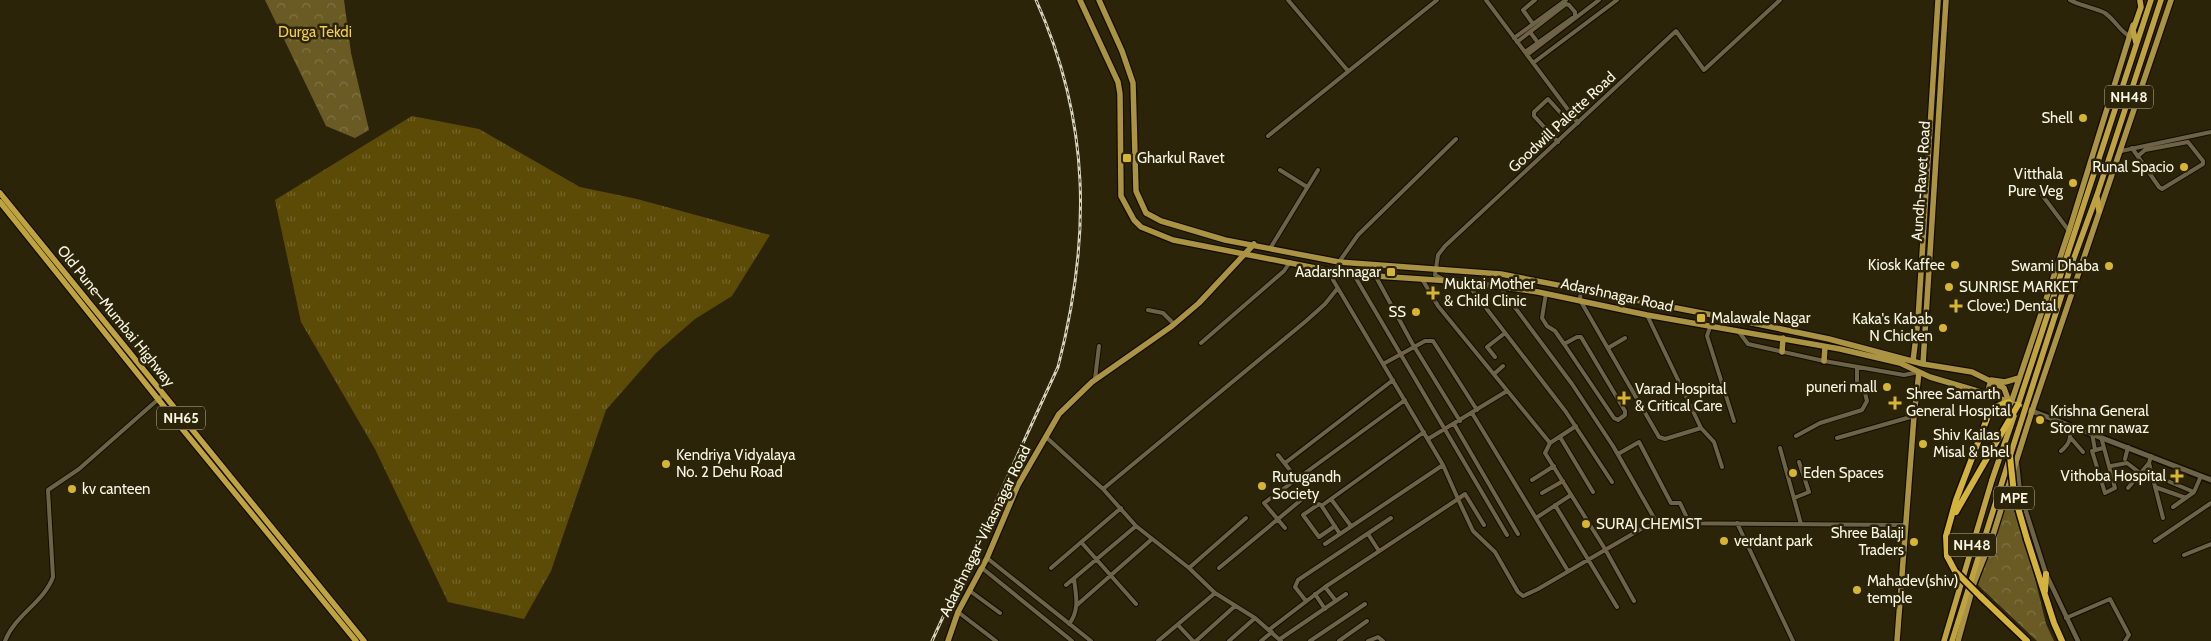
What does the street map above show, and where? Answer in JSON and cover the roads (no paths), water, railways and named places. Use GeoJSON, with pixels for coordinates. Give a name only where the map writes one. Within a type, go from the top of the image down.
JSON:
{"type":"FeatureCollection","features":[{"type":"Feature","properties":{"kind":"highway","name":"NH48"},"geometry":{"type":"LineString","coordinates":[[1952,641],[1972,584],[2068,265],[2076,215],[2083,202],[2151,0]]}},
{"type":"Feature","properties":{"kind":"highway","name":"NH48"},"geometry":{"type":"LineString","coordinates":[[1944,641],[1992,480],[2012,403],[2097,195],[2161,0]]}},
{"type":"Feature","properties":{"kind":"highway"},"geometry":{"type":"LineString","coordinates":[[2136,45],[2133,30],[2141,7],[2140,1]]}},
{"type":"Feature","properties":{"kind":"highway","name":"Old Pune–Mumbai Highway"},"geometry":{"type":"LineString","coordinates":[[0,193],[160,397],[356,641]]}},
{"type":"Feature","properties":{"kind":"highway"},"geometry":{"type":"LineString","coordinates":[[2097,195],[2099,211]]}},
{"type":"Feature","properties":{"kind":"highway","name":"Old Pune–Mumbai Highway"},"geometry":{"type":"LineString","coordinates":[[0,202],[364,641]]}},
{"type":"Feature","properties":{"kind":"highway"},"geometry":{"type":"LineString","coordinates":[[1948,526],[1985,422],[1992,411],[1998,406],[2012,403]]}},
{"type":"Feature","properties":{"kind":"highway","name":"MPE"},"geometry":{"type":"LineString","coordinates":[[2012,403],[1983,465],[1948,526],[1945,548],[1948,560],[1955,571],[2027,641]]}},
{"type":"Feature","properties":{"kind":"highway","name":"MPE"},"geometry":{"type":"LineString","coordinates":[[2010,456],[2014,494],[2045,597],[2062,641]]}},
{"type":"Feature","properties":{"kind":"highway"},"geometry":{"type":"LineString","coordinates":[[2045,597],[2046,574]]}},
{"type":"Feature","properties":{"kind":"main road","name":"Adarshnagar Road"},"geometry":{"type":"LineString","coordinates":[[1099,0],[1122,52],[1133,83],[1135,179],[1140,203],[1146,212],[1161,221],[1209,236],[1339,262],[1428,267],[1501,274],[1581,289],[1829,339],[1923,364],[1972,372],[1991,380]]}},
{"type":"Feature","properties":{"kind":"main road","name":"Aundh-Ravet Road"},"geometry":{"type":"LineString","coordinates":[[1913,361],[1918,320],[1938,0]]}},
{"type":"Feature","properties":{"kind":"main road","name":"Aundh-Ravet Road"},"geometry":{"type":"LineString","coordinates":[[1923,364],[1946,0]]}},
{"type":"Feature","properties":{"kind":"main road"},"geometry":{"type":"LineString","coordinates":[[1958,641],[1972,584],[1993,535],[2032,411],[2171,0]]}},
{"type":"Feature","properties":{"kind":"main road"},"geometry":{"type":"LineString","coordinates":[[1083,1],[1118,82],[1120,94],[1121,196],[1134,220],[1141,227],[1173,240],[1245,255]]}},
{"type":"Feature","properties":{"kind":"main road"},"geometry":{"type":"LineString","coordinates":[[2012,403],[2069,230],[2076,215],[2140,1]]}},
{"type":"Feature","properties":{"kind":"main road","name":"Adarshnagar-Vikasnagar Road"},"geometry":{"type":"LineString","coordinates":[[948,641],[958,612],[987,558],[1018,485],[1070,401],[1095,379],[1174,324],[1204,298],[1254,244]]}},
{"type":"Feature","properties":{"kind":"main road","name":"Adarshnagar Road"},"geometry":{"type":"LineString","coordinates":[[1245,255],[1354,275],[1466,282],[1546,293],[1710,327],[1825,346],[1900,363],[1958,387],[1987,394],[2032,411]]}},
{"type":"Feature","properties":{"kind":"main road"},"geometry":{"type":"LineString","coordinates":[[1782,352],[1783,338]]}},
{"type":"Feature","properties":{"kind":"main road"},"geometry":{"type":"LineString","coordinates":[[1824,362],[1825,346]]}},
{"type":"Feature","properties":{"kind":"main road"},"geometry":{"type":"LineString","coordinates":[[1896,641],[1919,372]]}},
{"type":"Feature","properties":{"kind":"main road"},"geometry":{"type":"LineString","coordinates":[[1991,380],[2004,382],[2019,378]]}},
{"type":"Feature","properties":{"kind":"main road"},"geometry":{"type":"LineString","coordinates":[[1991,380],[2004,388],[2012,403]]}},
{"type":"Feature","properties":{"kind":"main road"},"geometry":{"type":"LineString","coordinates":[[1987,394],[1991,380]]}},
{"type":"Feature","properties":{"kind":"main road"},"geometry":{"type":"LineString","coordinates":[[2032,411],[2211,480]]}},
{"type":"Feature","properties":{"kind":"street"},"geometry":{"type":"LineString","coordinates":[[1288,0],[1348,71]]}},
{"type":"Feature","properties":{"kind":"street"},"geometry":{"type":"LineString","coordinates":[[1268,136],[1437,0]]}},
{"type":"Feature","properties":{"kind":"street"},"geometry":{"type":"LineString","coordinates":[[1486,0],[1578,123]]}},
{"type":"Feature","properties":{"kind":"street"},"geometry":{"type":"LineString","coordinates":[[1533,24],[1523,10],[1535,0]]}},
{"type":"Feature","properties":{"kind":"street"},"geometry":{"type":"LineString","coordinates":[[1515,40],[1566,0]]}},
{"type":"Feature","properties":{"kind":"street"},"geometry":{"type":"LineString","coordinates":[[1526,54],[1599,0]]}},
{"type":"Feature","properties":{"kind":"street"},"geometry":{"type":"LineString","coordinates":[[1533,64],[1617,0]]}},
{"type":"Feature","properties":{"kind":"street","name":"Goodwill Palette Road"},"geometry":{"type":"LineString","coordinates":[[1436,268],[1438,255],[1444,246],[1676,31],[1704,70],[1780,0]]}},
{"type":"Feature","properties":{"kind":"street"},"geometry":{"type":"LineString","coordinates":[[2070,0],[2106,14],[2116,22],[2121,31],[2129,36]]}},
{"type":"Feature","properties":{"kind":"street"},"geometry":{"type":"LineString","coordinates":[[1515,40],[1530,32],[1566,4],[1575,12],[1575,16],[1526,54]]}},
{"type":"Feature","properties":{"kind":"street"},"geometry":{"type":"LineString","coordinates":[[1530,32],[1536,40]]}},
{"type":"Feature","properties":{"kind":"street"},"geometry":{"type":"LineString","coordinates":[[1536,48],[1542,56]]}},
{"type":"Feature","properties":{"kind":"street"},"geometry":{"type":"LineString","coordinates":[[1558,142],[1534,116],[1534,112],[1548,99],[1567,120]]}},
{"type":"Feature","properties":{"kind":"street"},"geometry":{"type":"LineString","coordinates":[[2121,151],[2211,132]]}},
{"type":"Feature","properties":{"kind":"street"},"geometry":{"type":"LineString","coordinates":[[1456,140],[1358,235],[1339,262],[1333,280],[1443,465],[1473,531],[1494,552],[1520,595],[1529,594],[1641,529],[1657,523],[1905,525]]}},
{"type":"Feature","properties":{"kind":"street"},"geometry":{"type":"LineString","coordinates":[[2132,148],[2162,189],[2203,164],[2203,161],[2188,142],[2145,150],[2138,156]]}},
{"type":"Feature","properties":{"kind":"street"},"geometry":{"type":"LineString","coordinates":[[1280,170],[1307,187]]}},
{"type":"Feature","properties":{"kind":"street"},"geometry":{"type":"LineString","coordinates":[[1270,247],[1318,170]]}},
{"type":"Feature","properties":{"kind":"street"},"geometry":{"type":"LineString","coordinates":[[2042,194],[2069,230]]}},
{"type":"Feature","properties":{"kind":"street"},"geometry":{"type":"LineString","coordinates":[[1202,343],[1284,271],[1290,262]]}},
{"type":"Feature","properties":{"kind":"street"},"geometry":{"type":"LineString","coordinates":[[1436,268],[1435,275],[1447,281]]}},
{"type":"Feature","properties":{"kind":"street"},"geometry":{"type":"LineString","coordinates":[[1354,275],[1400,355],[1446,428],[1507,535]]}},
{"type":"Feature","properties":{"kind":"street"},"geometry":{"type":"LineString","coordinates":[[1376,277],[1414,347],[1460,420]]}},
{"type":"Feature","properties":{"kind":"street"},"geometry":{"type":"LineString","coordinates":[[1422,279],[1438,306],[1550,444]]}},
{"type":"Feature","properties":{"kind":"street"},"geometry":{"type":"LineString","coordinates":[[1466,282],[1576,426],[1612,482]]}},
{"type":"Feature","properties":{"kind":"street"},"geometry":{"type":"LineString","coordinates":[[1499,286],[1572,384],[1618,454],[1657,523]]}},
{"type":"Feature","properties":{"kind":"street"},"geometry":{"type":"LineString","coordinates":[[1103,489],[1306,321],[1325,304],[1337,289]]}},
{"type":"Feature","properties":{"kind":"street"},"geometry":{"type":"LineString","coordinates":[[1581,289],[1580,300],[1659,437],[1665,439],[1701,428]]}},
{"type":"Feature","properties":{"kind":"street"},"geometry":{"type":"LineString","coordinates":[[1546,293],[1542,318],[1547,326],[1555,331],[1614,418],[1618,420],[1625,415],[1625,411],[1581,338],[1577,336],[1564,344]]}},
{"type":"Feature","properties":{"kind":"street"},"geometry":{"type":"LineString","coordinates":[[1148,310],[1163,313],[1174,324]]}},
{"type":"Feature","properties":{"kind":"street"},"geometry":{"type":"LineString","coordinates":[[1647,315],[1701,428],[1714,442],[1722,467]]}},
{"type":"Feature","properties":{"kind":"street"},"geometry":{"type":"LineString","coordinates":[[1710,327],[1707,336],[1734,421]]}},
{"type":"Feature","properties":{"kind":"street"},"geometry":{"type":"LineString","coordinates":[[1738,331],[1748,344],[1824,362],[1904,375],[1919,372]]}},
{"type":"Feature","properties":{"kind":"street"},"geometry":{"type":"LineString","coordinates":[[1495,357],[1487,348],[1505,333]]}},
{"type":"Feature","properties":{"kind":"street"},"geometry":{"type":"LineString","coordinates":[[1608,348],[1625,338]]}},
{"type":"Feature","properties":{"kind":"street"},"geometry":{"type":"LineString","coordinates":[[1383,364],[1428,340],[1435,343],[1477,410]]}},
{"type":"Feature","properties":{"kind":"street"},"geometry":{"type":"LineString","coordinates":[[1095,379],[1099,346]]}},
{"type":"Feature","properties":{"kind":"street"},"geometry":{"type":"LineString","coordinates":[[1494,374],[1503,366]]}},
{"type":"Feature","properties":{"kind":"street"},"geometry":{"type":"LineString","coordinates":[[1796,436],[1820,423],[1862,410],[1867,401],[1865,393],[1857,381],[1857,368]]}},
{"type":"Feature","properties":{"kind":"street"},"geometry":{"type":"LineString","coordinates":[[1285,463],[1393,380]]}},
{"type":"Feature","properties":{"kind":"street"},"geometry":{"type":"LineString","coordinates":[[1428,440],[1507,391]]}},
{"type":"Feature","properties":{"kind":"street"},"geometry":{"type":"LineString","coordinates":[[0,634],[6,639],[16,622],[48,588],[53,577],[48,490],[79,469],[160,397]]}},
{"type":"Feature","properties":{"kind":"street"},"geometry":{"type":"LineString","coordinates":[[1285,528],[1264,503],[1405,400]]}},
{"type":"Feature","properties":{"kind":"street"},"geometry":{"type":"LineString","coordinates":[[1472,413],[1568,571]]}},
{"type":"Feature","properties":{"kind":"street"},"geometry":{"type":"LineString","coordinates":[[1837,438],[1914,416]]}},
{"type":"Feature","properties":{"kind":"street"},"geometry":{"type":"LineString","coordinates":[[1454,424],[1518,534]]}},
{"type":"Feature","properties":{"kind":"street"},"geometry":{"type":"LineString","coordinates":[[2061,451],[2069,443],[2069,425]]}},
{"type":"Feature","properties":{"kind":"street"},"geometry":{"type":"LineString","coordinates":[[1576,426],[1550,444],[1546,453],[1605,549],[1634,601]]}},
{"type":"Feature","properties":{"kind":"street"},"geometry":{"type":"LineString","coordinates":[[1324,504],[1424,432]]}},
{"type":"Feature","properties":{"kind":"street"},"geometry":{"type":"LineString","coordinates":[[2092,433],[2096,450]]}},
{"type":"Feature","properties":{"kind":"street"},"geometry":{"type":"LineString","coordinates":[[1046,437],[1103,489],[1136,526],[1189,568],[1215,593],[1255,618],[1281,640],[1346,594]]}},
{"type":"Feature","properties":{"kind":"street"},"geometry":{"type":"LineString","coordinates":[[1560,437],[1593,492]]}},
{"type":"Feature","properties":{"kind":"street"},"geometry":{"type":"LineString","coordinates":[[2070,437],[2083,452]]}},
{"type":"Feature","properties":{"kind":"street"},"geometry":{"type":"LineString","coordinates":[[2101,437],[2115,488],[2105,493],[2092,451],[2103,448]]}},
{"type":"Feature","properties":{"kind":"street"},"geometry":{"type":"LineString","coordinates":[[1618,454],[1638,442],[1671,503],[1680,503],[1689,522]]}},
{"type":"Feature","properties":{"kind":"street"},"geometry":{"type":"LineString","coordinates":[[2124,459],[2128,447]]}},
{"type":"Feature","properties":{"kind":"street"},"geometry":{"type":"LineString","coordinates":[[1780,448],[1801,524]]}},
{"type":"Feature","properties":{"kind":"street"},"geometry":{"type":"LineString","coordinates":[[1278,455],[1296,479]]}},
{"type":"Feature","properties":{"kind":"street"},"geometry":{"type":"LineString","coordinates":[[2128,488],[2149,463],[2151,456]]}},
{"type":"Feature","properties":{"kind":"street"},"geometry":{"type":"LineString","coordinates":[[2017,460],[2017,480],[2020,493],[2046,574],[2078,641]]}},
{"type":"Feature","properties":{"kind":"street"},"geometry":{"type":"LineString","coordinates":[[1794,498],[1809,492],[1799,462]]}},
{"type":"Feature","properties":{"kind":"street"},"geometry":{"type":"LineString","coordinates":[[2111,466],[2127,463],[2140,473]]}},
{"type":"Feature","properties":{"kind":"street"},"geometry":{"type":"LineString","coordinates":[[2149,463],[2162,518]]}},
{"type":"Feature","properties":{"kind":"street"},"geometry":{"type":"LineString","coordinates":[[1325,544],[1443,465]]}},
{"type":"Feature","properties":{"kind":"street"},"geometry":{"type":"LineString","coordinates":[[1532,480],[1554,466]]}},
{"type":"Feature","properties":{"kind":"street"},"geometry":{"type":"LineString","coordinates":[[2151,474],[2194,492]]}},
{"type":"Feature","properties":{"kind":"street"},"geometry":{"type":"LineString","coordinates":[[2173,507],[2194,492],[2201,476]]}},
{"type":"Feature","properties":{"kind":"street"},"geometry":{"type":"LineString","coordinates":[[1542,493],[1563,481]]}},
{"type":"Feature","properties":{"kind":"street"},"geometry":{"type":"LineString","coordinates":[[2154,487],[2186,498]]}},
{"type":"Feature","properties":{"kind":"street"},"geometry":{"type":"LineString","coordinates":[[1261,641],[1315,594],[1465,494],[1484,525]]}},
{"type":"Feature","properties":{"kind":"street"},"geometry":{"type":"LineString","coordinates":[[1219,568],[1307,495]]}},
{"type":"Feature","properties":{"kind":"street"},"geometry":{"type":"LineString","coordinates":[[1536,518],[1571,495]]}},
{"type":"Feature","properties":{"kind":"street"},"geometry":{"type":"LineString","coordinates":[[1332,499],[1351,526]]}},
{"type":"Feature","properties":{"kind":"street"},"geometry":{"type":"LineString","coordinates":[[2154,541],[2211,503]]}},
{"type":"Feature","properties":{"kind":"street"},"geometry":{"type":"LineString","coordinates":[[1335,526],[1319,537],[1303,515],[1319,504],[1335,526],[1340,534]]}},
{"type":"Feature","properties":{"kind":"street"},"geometry":{"type":"LineString","coordinates":[[1555,506],[1617,607]]}},
{"type":"Feature","properties":{"kind":"street"},"geometry":{"type":"LineString","coordinates":[[1051,568],[1121,508]]}},
{"type":"Feature","properties":{"kind":"street"},"geometry":{"type":"LineString","coordinates":[[1189,568],[1246,518]]}},
{"type":"Feature","properties":{"kind":"street"},"geometry":{"type":"LineString","coordinates":[[1306,601],[1295,587],[1298,580],[1392,518]]}},
{"type":"Feature","properties":{"kind":"street"},"geometry":{"type":"LineString","coordinates":[[1737,523],[1793,641]]}},
{"type":"Feature","properties":{"kind":"street"},"geometry":{"type":"LineString","coordinates":[[1066,585],[1136,526]]}},
{"type":"Feature","properties":{"kind":"street"},"geometry":{"type":"LineString","coordinates":[[1368,534],[1379,551]]}},
{"type":"Feature","properties":{"kind":"street"},"geometry":{"type":"LineString","coordinates":[[1077,605],[1152,539]]}},
{"type":"Feature","properties":{"kind":"street"},"geometry":{"type":"LineString","coordinates":[[1082,542],[1136,604]]}},
{"type":"Feature","properties":{"kind":"street"},"geometry":{"type":"LineString","coordinates":[[2184,555],[2211,544]]}},
{"type":"Feature","properties":{"kind":"street"},"geometry":{"type":"LineString","coordinates":[[987,558],[1091,641]]}},
{"type":"Feature","properties":{"kind":"street"},"geometry":{"type":"LineString","coordinates":[[982,568],[1072,641]]}},
{"type":"Feature","properties":{"kind":"street"},"geometry":{"type":"LineString","coordinates":[[1069,624],[1075,614],[1077,605],[1074,578]]}},
{"type":"Feature","properties":{"kind":"street"},"geometry":{"type":"LineString","coordinates":[[1325,587],[1336,601]]}},
{"type":"Feature","properties":{"kind":"street"},"geometry":{"type":"LineString","coordinates":[[970,591],[1000,613]]}},
{"type":"Feature","properties":{"kind":"street"},"geometry":{"type":"LineString","coordinates":[[1158,641],[1215,593]]}},
{"type":"Feature","properties":{"kind":"street"},"geometry":{"type":"LineString","coordinates":[[1315,594],[1325,609]]}},
{"type":"Feature","properties":{"kind":"street"},"geometry":{"type":"LineString","coordinates":[[2066,618],[2110,599],[2129,634],[2125,641]]}},
{"type":"Feature","properties":{"kind":"street"},"geometry":{"type":"LineString","coordinates":[[1310,641],[1364,604]]}},
{"type":"Feature","properties":{"kind":"street"},"geometry":{"type":"LineString","coordinates":[[1178,625],[1194,641],[1236,606]]}},
{"type":"Feature","properties":{"kind":"street"},"geometry":{"type":"LineString","coordinates":[[958,612],[996,641]]}},
{"type":"Feature","properties":{"kind":"street"},"geometry":{"type":"LineString","coordinates":[[1229,641],[1255,618]]}},
{"type":"Feature","properties":{"kind":"street"},"geometry":{"type":"LineString","coordinates":[[1339,641],[1367,620]]}},
{"type":"Feature","properties":{"kind":"street"},"geometry":{"type":"LineString","coordinates":[[1166,641],[1167,634]]}},
{"type":"Feature","properties":{"kind":"street"},"geometry":{"type":"LineString","coordinates":[[1082,641],[1085,637]]}},
{"type":"Feature","properties":{"kind":"street"},"geometry":{"type":"LineString","coordinates":[[1368,641],[1378,637],[1383,641]]}},
{"type":"Feature","properties":{"kind":"railway"},"geometry":{"type":"LineString","coordinates":[[932,641],[1058,367],[1069,319],[1080,227],[1080,181],[1076,136],[1067,91],[1054,46],[1036,0]]}},
{"type":"Feature","properties":{"kind":"place","name":"Shell"},"geometry":{"type":"Point","coordinates":[2083,118]}},
{"type":"Feature","properties":{"kind":"place","name":"Gharkul Ravet"},"geometry":{"type":"Point","coordinates":[1127,158]}},
{"type":"Feature","properties":{"kind":"place","name":"Runal Spacio"},"geometry":{"type":"Point","coordinates":[2184,167]}},
{"type":"Feature","properties":{"kind":"place","name":"Vitthala Pure Veg"},"geometry":{"type":"Point","coordinates":[2073,183]}},
{"type":"Feature","properties":{"kind":"place","name":"Kiosk Kaffee"},"geometry":{"type":"Point","coordinates":[1955,265]}},
{"type":"Feature","properties":{"kind":"place","name":"Swami Dhaba"},"geometry":{"type":"Point","coordinates":[2109,266]}},
{"type":"Feature","properties":{"kind":"place","name":"Aadarshnagar"},"geometry":{"type":"Point","coordinates":[1391,272]}},
{"type":"Feature","properties":{"kind":"place","name":"SUNRISE MARKET"},"geometry":{"type":"Point","coordinates":[1949,287]}},
{"type":"Feature","properties":{"kind":"place","name":"Muktai Mother & Child Clinic"},"geometry":{"type":"Point","coordinates":[1433,293]}},
{"type":"Feature","properties":{"kind":"place","name":"Clove:) Dental"},"geometry":{"type":"Point","coordinates":[1956,306]}},
{"type":"Feature","properties":{"kind":"place","name":"SS"},"geometry":{"type":"Point","coordinates":[1416,312]}},
{"type":"Feature","properties":{"kind":"place","name":"Malawale Nagar"},"geometry":{"type":"Point","coordinates":[1701,318]}},
{"type":"Feature","properties":{"kind":"place","name":"Kaka's Kabab N Chicken"},"geometry":{"type":"Point","coordinates":[1943,328]}},
{"type":"Feature","properties":{"kind":"place","name":"puneri mall"},"geometry":{"type":"Point","coordinates":[1887,387]}},
{"type":"Feature","properties":{"kind":"place","name":"Varad Hospital & Critical Care"},"geometry":{"type":"Point","coordinates":[1624,398]}},
{"type":"Feature","properties":{"kind":"place","name":"Shree Samarth General Hospital"},"geometry":{"type":"Point","coordinates":[1895,403]}},
{"type":"Feature","properties":{"kind":"place","name":"Krishna General Store mr nawaz"},"geometry":{"type":"Point","coordinates":[2040,420]}},
{"type":"Feature","properties":{"kind":"place","name":"Shiv Kailas Misal & Bhel"},"geometry":{"type":"Point","coordinates":[1923,444]}},
{"type":"Feature","properties":{"kind":"place","name":"Kendriya Vidyalaya No. 2 Dehu Road"},"geometry":{"type":"Point","coordinates":[666,464]}},
{"type":"Feature","properties":{"kind":"place","name":"Eden Spaces"},"geometry":{"type":"Point","coordinates":[1793,473]}},
{"type":"Feature","properties":{"kind":"place","name":"Vithoba Hospital"},"geometry":{"type":"Point","coordinates":[2177,476]}},
{"type":"Feature","properties":{"kind":"place","name":"Rutugandh Society"},"geometry":{"type":"Point","coordinates":[1262,486]}},
{"type":"Feature","properties":{"kind":"place","name":"kv canteen"},"geometry":{"type":"Point","coordinates":[72,489]}},
{"type":"Feature","properties":{"kind":"place","name":"SURAJ CHEMIST"},"geometry":{"type":"Point","coordinates":[1586,524]}},
{"type":"Feature","properties":{"kind":"place","name":"verdant park"},"geometry":{"type":"Point","coordinates":[1724,541]}},
{"type":"Feature","properties":{"kind":"place","name":"Shree Balaji Traders"},"geometry":{"type":"Point","coordinates":[1914,542]}},
{"type":"Feature","properties":{"kind":"place","name":"Mahadev(shiv) temple"},"geometry":{"type":"Point","coordinates":[1857,590]}},
{"type":"Feature","properties":{"kind":"park label","name":"Durga Tekdi"},"geometry":{"type":"Point","coordinates":[315,32]}}]}
